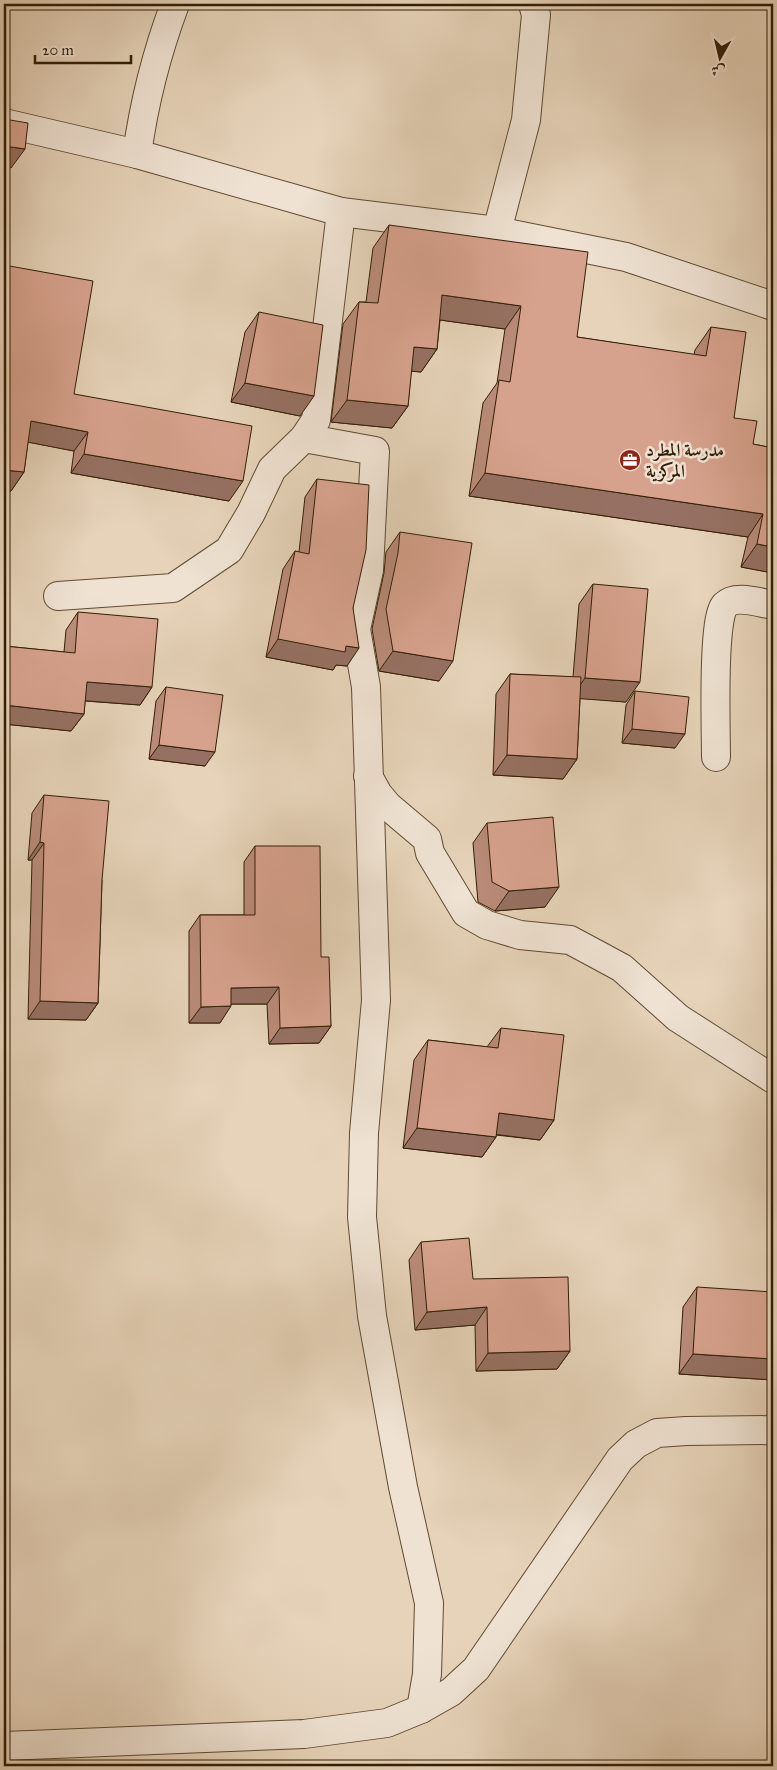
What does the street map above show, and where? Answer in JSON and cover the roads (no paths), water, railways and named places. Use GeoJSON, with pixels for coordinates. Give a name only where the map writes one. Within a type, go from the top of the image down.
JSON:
{"type":"FeatureCollection","features":[{"type":"Feature","properties":{"kind":"street"},"geometry":{"type":"LineString","coordinates":[[137,154],[142,118],[164,32],[175,4]]}},
{"type":"Feature","properties":{"kind":"street"},"geometry":{"type":"LineString","coordinates":[[496,231],[526,120],[536,15],[533,4]]}},
{"type":"Feature","properties":{"kind":"street"},"geometry":{"type":"LineString","coordinates":[[4,123],[137,154],[340,212],[496,231],[626,257],[773,306]]}},
{"type":"Feature","properties":{"kind":"street"},"geometry":{"type":"LineString","coordinates":[[58,596],[173,588],[229,550],[251,513],[272,469],[304,438],[316,420],[340,212]]}},
{"type":"Feature","properties":{"kind":"street"},"geometry":{"type":"LineString","coordinates":[[304,438],[375,451],[369,570],[356,628],[366,687],[376,1000],[364,1134],[362,1217],[372,1316],[404,1487],[429,1603],[427,1674],[421,1710]]}},
{"type":"Feature","properties":{"kind":"street"},"geometry":{"type":"LineString","coordinates":[[716,757],[717,633],[721,610],[730,602],[737,600],[773,605]]}},
{"type":"Feature","properties":{"kind":"street"},"geometry":{"type":"LineString","coordinates":[[368,776],[378,794],[388,806],[426,839],[430,853],[466,913],[488,925],[520,935],[570,940],[598,955],[622,968],[678,1018],[773,1079]]}},
{"type":"Feature","properties":{"kind":"street"},"geometry":{"type":"LineString","coordinates":[[4,1746],[304,1734],[387,1723],[421,1710],[451,1692],[476,1669],[620,1459],[636,1444],[657,1433],[773,1430]]}},
{"type":"Feature","properties":{"kind":"place","name":"مدرسة المطرد المركزية"},"geometry":{"type":"Point","coordinates":[630,460]}}]}
